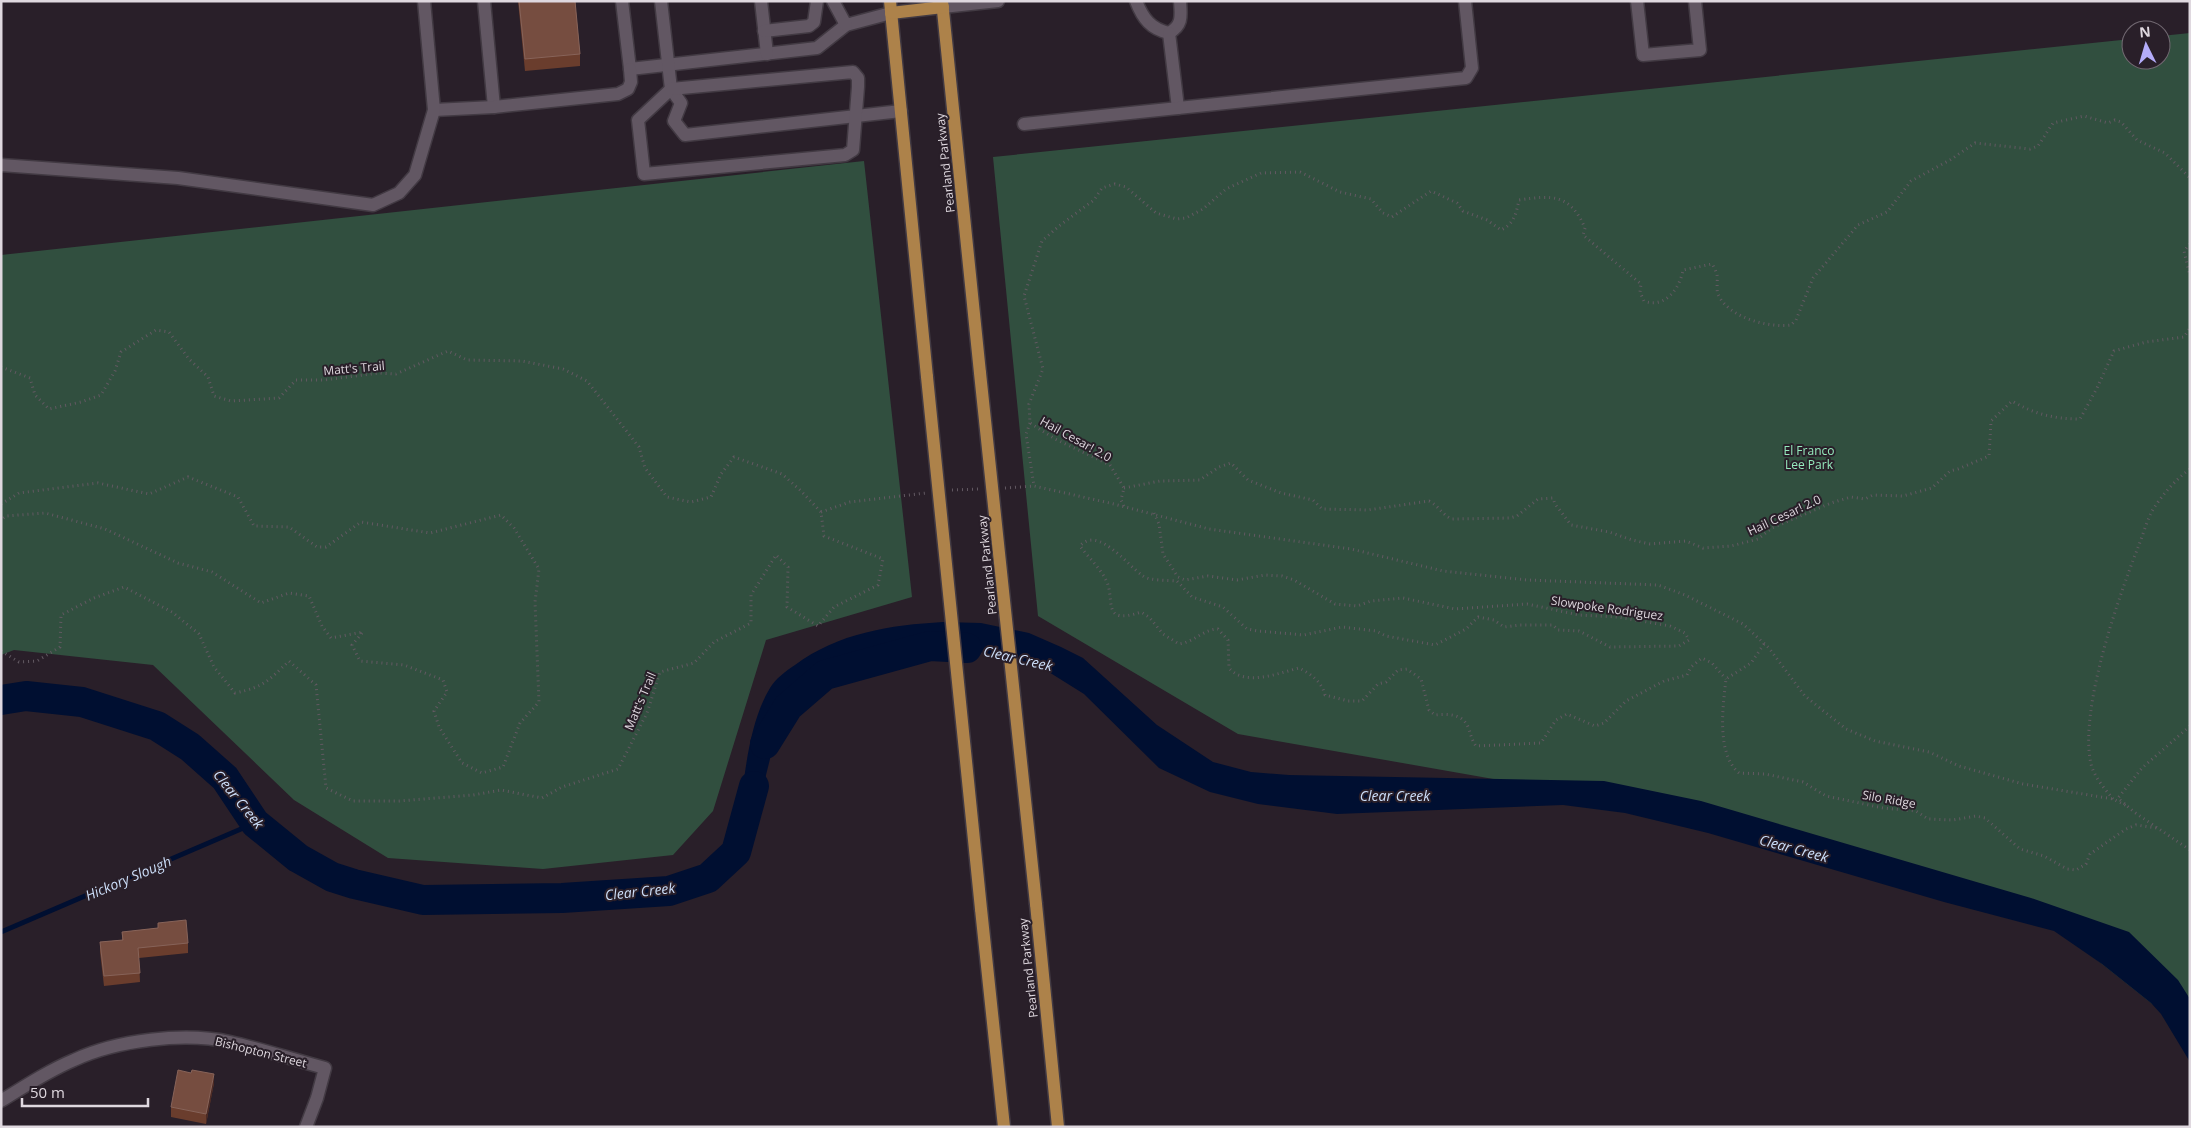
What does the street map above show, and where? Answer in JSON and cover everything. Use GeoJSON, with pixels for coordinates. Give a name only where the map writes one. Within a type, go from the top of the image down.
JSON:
{"type":"FeatureCollection","features":[{"type":"Feature","properties":{"kind":"main road"},"geometry":{"type":"LineString","coordinates":[[942,4],[890,7],[1004,1127]]}},
{"type":"Feature","properties":{"kind":"main road","name":"Pearland Parkway"},"geometry":{"type":"LineString","coordinates":[[942,4],[1058,1127]]}},
{"type":"Feature","properties":{"kind":"street"},"geometry":{"type":"LineString","coordinates":[[1,165],[178,178],[373,206],[399,193],[415,175],[434,110],[424,1]]}},
{"type":"Feature","properties":{"kind":"street"},"geometry":{"type":"LineString","coordinates":[[484,1],[494,107]]}},
{"type":"Feature","properties":{"kind":"street"},"geometry":{"type":"LineString","coordinates":[[434,110],[494,107],[618,94],[628,89],[632,82],[622,1]]}},
{"type":"Feature","properties":{"kind":"street"},"geometry":{"type":"LineString","coordinates":[[661,1],[671,89],[681,103],[674,121],[685,135],[856,118],[901,111]]}},
{"type":"Feature","properties":{"kind":"street"},"geometry":{"type":"LineString","coordinates":[[761,1],[767,54]]}},
{"type":"Feature","properties":{"kind":"street"},"geometry":{"type":"LineString","coordinates":[[764,31],[810,26],[814,22],[817,1]]}},
{"type":"Feature","properties":{"kind":"street"},"geometry":{"type":"LineString","coordinates":[[832,1],[846,25]]}},
{"type":"Feature","properties":{"kind":"street"},"geometry":{"type":"LineString","coordinates":[[942,4],[998,1]]}},
{"type":"Feature","properties":{"kind":"street"},"geometry":{"type":"LineString","coordinates":[[1136,1],[1148,24],[1159,31],[1169,33],[1177,29],[1182,20],[1180,1]]}},
{"type":"Feature","properties":{"kind":"street"},"geometry":{"type":"LineString","coordinates":[[1024,124],[1466,78],[1472,68],[1465,1]]}},
{"type":"Feature","properties":{"kind":"street"},"geometry":{"type":"LineString","coordinates":[[1637,1],[1643,55],[1700,50],[1695,1]]}},
{"type":"Feature","properties":{"kind":"street"},"geometry":{"type":"LineString","coordinates":[[630,68],[816,48],[846,25],[890,7]]}},
{"type":"Feature","properties":{"kind":"street"},"geometry":{"type":"LineString","coordinates":[[1169,33],[1178,108]]}},
{"type":"Feature","properties":{"kind":"street"},"geometry":{"type":"LineString","coordinates":[[853,72],[858,78],[853,150],[845,155],[644,174],[638,120],[671,89],[853,72]]}},
{"type":"Feature","properties":{"kind":"street","name":"Bishopton Street"},"geometry":{"type":"LineString","coordinates":[[1,1101],[42,1075],[76,1059],[102,1050],[166,1039],[198,1037],[230,1042],[325,1068],[317,1098],[306,1127]]}},
{"type":"Feature","properties":{"kind":"path","name":"Hail Cesar! 2.0"},"geometry":{"type":"LineString","coordinates":[[2190,178],[2165,152],[2136,140],[2121,122],[2115,120],[2108,123],[2084,116],[2053,123],[2038,146],[2030,149],[1975,143],[1950,160],[1911,181],[1887,212],[1858,225],[1813,278],[1796,320],[1791,325],[1778,327],[1740,316],[1726,304],[1718,294],[1717,274],[1712,264],[1683,270],[1682,277],[1673,294],[1668,299],[1651,304],[1644,301],[1640,292],[1641,284],[1583,235],[1585,228],[1578,212],[1570,203],[1541,197],[1519,200],[1510,226],[1501,230],[1487,220],[1463,211],[1457,203],[1431,191],[1392,217],[1383,213],[1371,199],[1340,192],[1300,172],[1261,172],[1226,189],[1204,209],[1186,218],[1156,213],[1126,188],[1115,184],[1102,188],[1094,200],[1059,226],[1042,242],[1024,296],[1043,369],[1029,404],[1030,423],[1055,439],[1110,465],[1124,488],[1160,481],[1200,480],[1219,467],[1231,463],[1248,480],[1282,493],[1313,500],[1322,509],[1368,510],[1429,501],[1438,505],[1446,517],[1452,519],[1510,518],[1517,516],[1538,500],[1553,498],[1555,504],[1571,524],[1609,532],[1650,544],[1686,541],[1703,548],[1731,546],[1758,539],[1772,528],[1831,503],[1851,497],[1865,499],[1873,495],[1903,496],[1932,488],[1950,471],[1989,456],[1991,421],[2012,401],[2032,412],[2060,419],[2080,419],[2097,388],[2114,350],[2146,342],[2184,338],[2190,328]]}},
{"type":"Feature","properties":{"kind":"path"},"geometry":{"type":"LineString","coordinates":[[2190,244],[2184,251],[2190,276]]}},
{"type":"Feature","properties":{"kind":"path","name":"Matt's Trail"},"geometry":{"type":"LineString","coordinates":[[1,366],[30,378],[35,395],[49,409],[102,395],[115,371],[121,352],[156,330],[169,332],[189,359],[208,377],[214,396],[231,401],[279,398],[296,380],[324,380],[379,373],[396,374],[448,351],[467,360],[522,361],[563,369],[587,382],[639,447],[645,468],[668,497],[691,502],[711,497],[721,474],[734,457],[782,474],[821,512],[824,536],[883,559],[878,585],[834,608],[818,626],[787,607],[788,567],[776,555],[751,595],[751,623],[714,642],[694,663],[660,672],[647,713],[618,768],[562,787],[542,798],[501,790],[399,801],[354,802],[326,788],[316,685],[289,661],[267,683],[256,689],[235,694],[214,667],[199,634],[172,612],[124,587],[94,598],[61,615],[60,647],[37,661],[19,662],[1,651]]}},
{"type":"Feature","properties":{"kind":"path"},"geometry":{"type":"LineString","coordinates":[[1030,423],[1026,434],[1034,486],[1124,506],[1210,529],[1351,549],[1443,571],[1527,580],[1658,585],[1685,595],[1738,621],[1764,644],[1805,696],[1846,729],[1875,741],[1929,752],[1959,766],[2023,784],[2113,800],[2127,806]]}},
{"type":"Feature","properties":{"kind":"path"},"geometry":{"type":"LineString","coordinates":[[2113,800],[2091,766],[2089,742],[2091,706],[2101,662],[2115,612],[2152,512],[2176,479],[2190,469]]}},
{"type":"Feature","properties":{"kind":"path"},"geometry":{"type":"LineString","coordinates":[[1,504],[19,493],[98,483],[148,494],[188,477],[238,497],[254,526],[289,527],[316,547],[326,547],[361,522],[430,533],[501,515],[514,528],[539,569],[535,602],[539,702],[520,723],[503,767],[482,773],[462,763],[439,726],[434,711],[447,692],[443,680],[404,665],[360,661],[352,646],[363,632],[331,638],[322,626],[309,596],[289,592],[261,603],[212,572],[178,563],[105,529],[45,513],[6,516],[1,520]]}},
{"type":"Feature","properties":{"kind":"path"},"geometry":{"type":"LineString","coordinates":[[1124,488],[1121,500],[1124,506]]}},
{"type":"Feature","properties":{"kind":"path","name":"Slowpoke Rodriguez"},"geometry":{"type":"LineString","coordinates":[[1154,514],[1159,524],[1163,554],[1178,577],[1185,580],[1208,576],[1237,580],[1265,575],[1282,576],[1294,580],[1335,604],[1357,606],[1371,600],[1403,598],[1455,609],[1527,604],[1579,614],[1618,617],[1670,626],[1685,633],[1689,640],[1679,646],[1644,645],[1610,647],[1579,631],[1558,630],[1553,625],[1520,625],[1504,628],[1494,620],[1478,617],[1466,629],[1435,645],[1386,636],[1376,631],[1342,627],[1304,635],[1258,631],[1247,629],[1223,607],[1192,597],[1177,581],[1144,577],[1119,554],[1098,540],[1088,540],[1080,546],[1107,581],[1110,607],[1115,612],[1127,617],[1141,612],[1149,617],[1163,634],[1180,644],[1189,643],[1210,629],[1218,629],[1228,640],[1229,668],[1238,675],[1267,677],[1299,668],[1309,673],[1323,687],[1325,695],[1348,701],[1362,701],[1378,684],[1386,682],[1398,670],[1407,669],[1421,679],[1429,710],[1435,715],[1452,714],[1462,719],[1468,727],[1469,737],[1476,746],[1541,743],[1556,720],[1567,714],[1595,726],[1604,723],[1626,701],[1664,682],[1687,675],[1691,667],[1702,658],[1712,663],[1726,678]]}},
{"type":"Feature","properties":{"kind":"path"},"geometry":{"type":"LineString","coordinates":[[1726,678],[1751,663],[1764,644]]}},
{"type":"Feature","properties":{"kind":"path","name":"Silo Ridge"},"geometry":{"type":"LineString","coordinates":[[1726,678],[1723,729],[1729,762],[1739,773],[1765,774],[1803,782],[1826,796],[1883,808],[1916,811],[1928,819],[1953,820],[1976,816],[1986,818],[2020,849],[2044,856],[2067,869],[2076,870],[2086,864],[2090,854],[2126,828],[2136,825],[2157,828]]}},
{"type":"Feature","properties":{"kind":"path"},"geometry":{"type":"LineString","coordinates":[[2190,726],[2142,768],[2118,798],[2190,850]]}},
{"type":"Feature","properties":{"kind":"green space","name":"El Franco Lee Park"},"geometry":{"type":"Polygon","coordinates":[[[2190,33],[2190,1034],[2038,913],[1618,801],[1238,734],[1038,616],[993,157],[2121,40],[2121,70],[2171,70],[2171,35],[2190,33]]]}},
{"type":"Feature","properties":{"kind":"green space"},"geometry":{"type":"Polygon","coordinates":[[[864,161],[912,597],[766,640],[713,811],[673,855],[543,869],[388,858],[294,800],[153,665],[14,650],[1,655],[1,255],[864,161]]]}},
{"type":"Feature","properties":{"kind":"water"},"geometry":{"type":"Polygon","coordinates":[[[943,622],[981,623],[1029,633],[1061,647],[1083,658],[1157,725],[1213,762],[1251,772],[1289,775],[1604,781],[1701,801],[2031,898],[2129,932],[2178,980],[2190,999],[2190,1062],[2161,1014],[2151,1003],[2102,964],[2054,931],[1944,902],[1708,833],[1625,813],[1563,805],[1337,814],[1258,804],[1210,792],[1159,768],[1084,694],[1036,664],[975,651],[916,646],[882,648],[843,660],[819,671],[793,693],[776,735],[761,795],[748,831],[739,821],[748,753],[763,702],[775,681],[812,654],[847,638],[884,628],[943,622]]]}},
{"type":"Feature","properties":{"kind":"building"},"geometry":{"type":"Polygon","coordinates":[[[519,1],[575,1],[580,54],[525,59],[519,1]]]}},
{"type":"Feature","properties":{"kind":"building"},"geometry":{"type":"Polygon","coordinates":[[[186,920],[188,943],[138,948],[140,973],[104,976],[100,942],[123,940],[122,932],[158,928],[158,923],[186,920]]]}},
{"type":"Feature","properties":{"kind":"building"},"geometry":{"type":"Polygon","coordinates":[[[178,1070],[191,1073],[192,1070],[214,1074],[206,1114],[171,1107],[178,1070]]]}},
{"type":"Feature","properties":{"kind":"waterway","name":"Clear Creek"},"geometry":{"type":"LineString","coordinates":[[765,744],[788,707],[825,675],[930,646],[967,648]]}},
{"type":"Feature","properties":{"kind":"waterway","name":"Clear Creek"},"geometry":{"type":"LineString","coordinates":[[1,700],[26,696],[82,702],[157,726],[190,747],[225,778],[255,823],[298,858],[332,877],[423,900],[562,898],[669,891],[708,878],[736,852],[754,786]]}},
{"type":"Feature","properties":{"kind":"waterway","name":"Hickory Slough"},"geometry":{"type":"LineString","coordinates":[[1,932],[255,823]]}}]}
